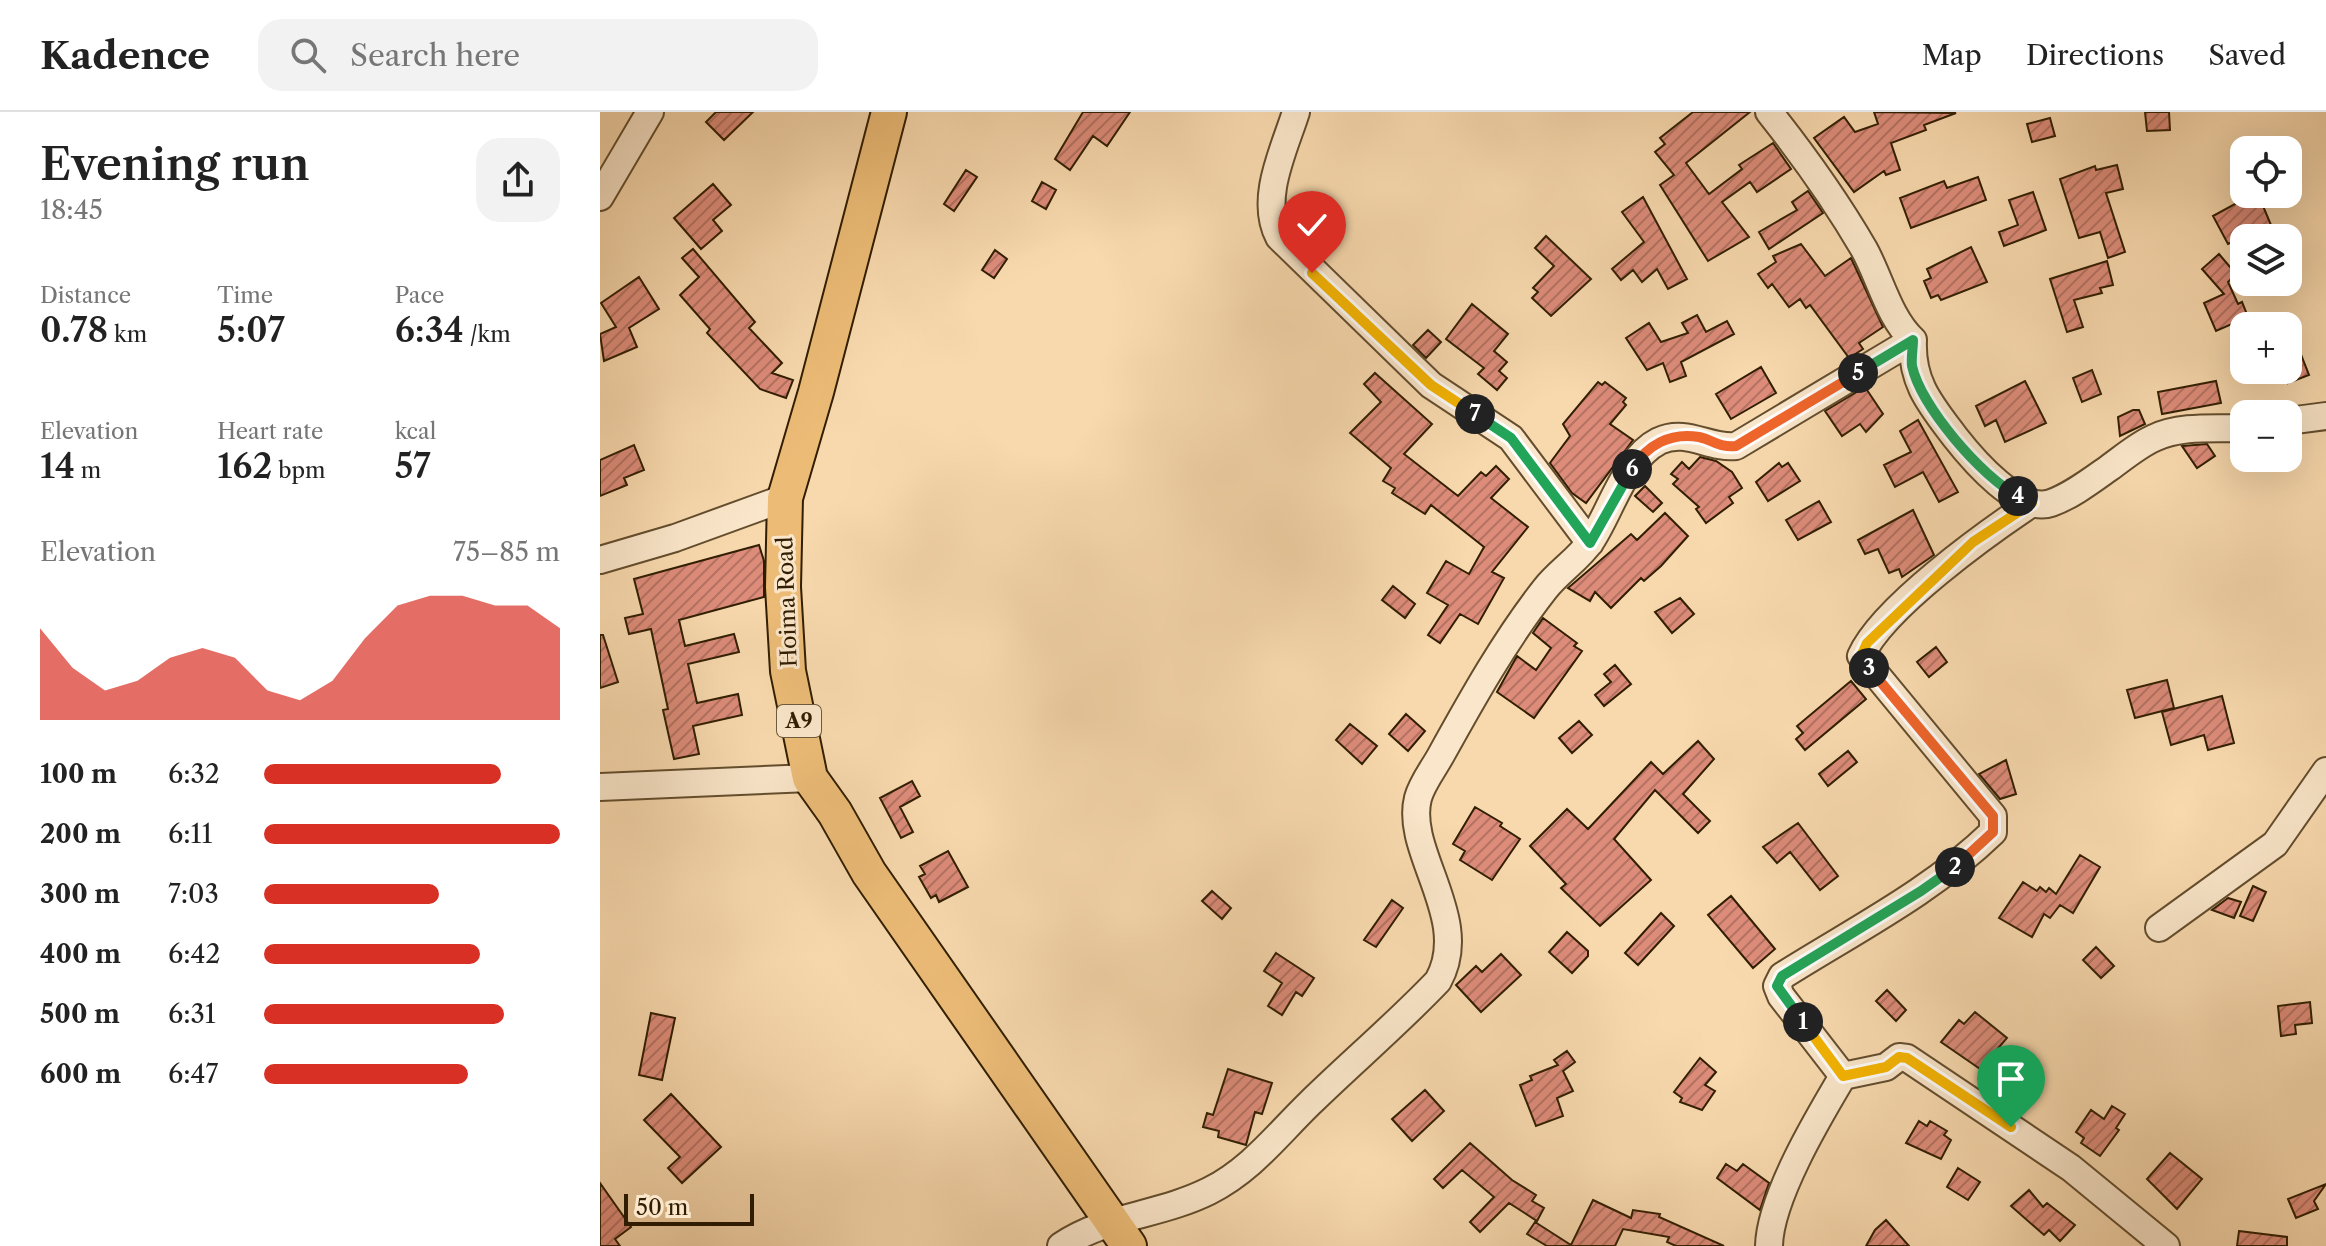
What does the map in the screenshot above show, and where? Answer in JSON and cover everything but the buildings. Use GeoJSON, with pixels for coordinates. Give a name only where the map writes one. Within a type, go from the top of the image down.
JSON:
{"type":"FeatureCollection","features":[{"type":"Feature","properties":{"kind":"main road","name":"Hoima Road"},"geometry":{"type":"LineString","coordinates":[[889,112],[820,378],[785,498],[783,587],[788,671],[810,778],[835,813],[869,873],[1121,1233]]}},
{"type":"Feature","properties":{"kind":"street"},"geometry":{"type":"LineString","coordinates":[[600,197],[650,112]]}},
{"type":"Feature","properties":{"kind":"street"},"geometry":{"type":"LineString","coordinates":[[1296,112],[1272,194],[1271,223],[1279,237],[1431,385],[1511,438],[1590,543]]}},
{"type":"Feature","properties":{"kind":"street"},"geometry":{"type":"LineString","coordinates":[[1769,112],[1813,168],[1864,250],[1900,328],[1913,340],[1912,365],[1927,399],[1971,457],[2007,490],[2032,503],[2049,504],[2092,480],[2151,439],[2168,432],[2230,429]]}},
{"type":"Feature","properties":{"kind":"street"},"geometry":{"type":"LineString","coordinates":[[1061,1246],[1121,1233],[1150,1214],[1207,1191],[1245,1170],[1438,981],[1445,968],[1448,929],[1417,818],[1418,797],[1467,707],[1545,588],[1590,543],[1635,465],[1660,441],[1700,437],[1722,448],[1736,446],[1913,340]]}},
{"type":"Feature","properties":{"kind":"street"},"geometry":{"type":"LineString","coordinates":[[2302,419],[2326,416]]}},
{"type":"Feature","properties":{"kind":"street"},"geometry":{"type":"LineString","coordinates":[[600,560],[675,538],[785,498]]}},
{"type":"Feature","properties":{"kind":"street"},"geometry":{"type":"LineString","coordinates":[[1843,1076],[1781,996],[1777,986],[1782,976],[1921,891],[1964,860],[1993,832],[1993,816],[1861,656],[1867,643],[1885,623],[1973,542],[2032,503]]}},
{"type":"Feature","properties":{"kind":"street"},"geometry":{"type":"LineString","coordinates":[[2159,928],[2275,844],[2326,771]]}},
{"type":"Feature","properties":{"kind":"street"},"geometry":{"type":"LineString","coordinates":[[600,787],[810,778]]}},
{"type":"Feature","properties":{"kind":"street"},"geometry":{"type":"LineString","coordinates":[[1769,1246],[1770,1227],[1789,1182],[1817,1119],[1843,1076],[1886,1067],[1899,1057],[1907,1058],[2071,1168],[2166,1246]]}},
{"type":"Feature","properties":{"kind":"route"},"geometry":{"type":"LineString","coordinates":[[1312,273],[1431,385],[1511,438],[1590,543],[1635,465],[1648,449],[1660,441],[1674,437],[1700,437],[1722,448],[1736,446],[1913,340],[1912,365],[1927,399],[1971,457],[2007,490],[2032,503],[1973,542],[1885,623],[1867,643],[1861,656],[1993,816],[1993,832],[1964,860],[1921,891],[1782,976],[1777,986],[1781,996],[1843,1076],[1886,1067],[1899,1057],[1907,1058],[2011,1127]]}}]}
